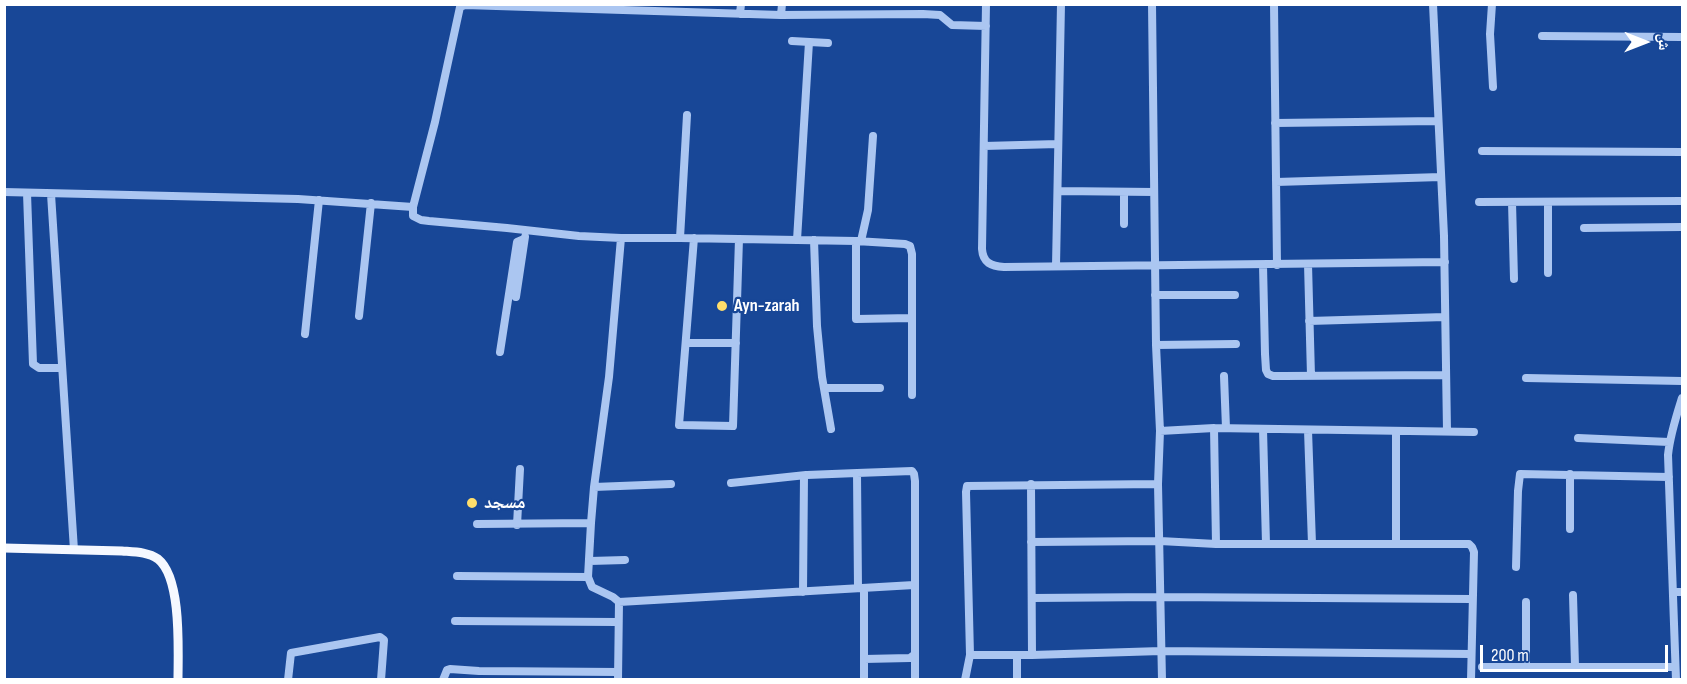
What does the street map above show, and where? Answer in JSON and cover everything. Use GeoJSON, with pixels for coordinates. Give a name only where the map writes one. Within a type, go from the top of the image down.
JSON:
{"type":"FeatureCollection","features":[{"type":"Feature","properties":{"kind":"main road"},"geometry":{"type":"LineString","coordinates":[[4,548],[141,552],[156,558],[163,564],[174,590],[178,680]]}},
{"type":"Feature","properties":{"kind":"street"},"geometry":{"type":"LineString","coordinates":[[740,14],[741,4]]}},
{"type":"Feature","properties":{"kind":"street"},"geometry":{"type":"LineString","coordinates":[[781,15],[782,4]]}},
{"type":"Feature","properties":{"kind":"street"},"geometry":{"type":"LineString","coordinates":[[986,4],[982,249],[988,264],[995,267],[1445,262]]}},
{"type":"Feature","properties":{"kind":"street"},"geometry":{"type":"LineString","coordinates":[[1056,266],[1061,4]]}},
{"type":"Feature","properties":{"kind":"street"},"geometry":{"type":"LineString","coordinates":[[1152,4],[1162,680]]}},
{"type":"Feature","properties":{"kind":"street"},"geometry":{"type":"LineString","coordinates":[[1274,4],[1277,265]]}},
{"type":"Feature","properties":{"kind":"street"},"geometry":{"type":"LineString","coordinates":[[1433,4],[1445,262],[1447,431]]}},
{"type":"Feature","properties":{"kind":"street"},"geometry":{"type":"LineString","coordinates":[[1492,4],[1490,34],[1493,87]]}},
{"type":"Feature","properties":{"kind":"street"},"geometry":{"type":"LineString","coordinates":[[912,395],[912,254],[910,246],[905,244],[570,235],[421,220],[413,216],[413,207],[435,122],[460,7],[616,8],[781,15],[923,14],[940,15],[952,25],[986,26]]}},
{"type":"Feature","properties":{"kind":"street"},"geometry":{"type":"LineString","coordinates":[[1542,36],[1683,37]]}},
{"type":"Feature","properties":{"kind":"street"},"geometry":{"type":"LineString","coordinates":[[792,41],[828,43]]}},
{"type":"Feature","properties":{"kind":"street"},"geometry":{"type":"LineString","coordinates":[[797,240],[809,42]]}},
{"type":"Feature","properties":{"kind":"street"},"geometry":{"type":"LineString","coordinates":[[680,238],[687,115]]}},
{"type":"Feature","properties":{"kind":"street"},"geometry":{"type":"LineString","coordinates":[[1275,123],[1438,121]]}},
{"type":"Feature","properties":{"kind":"street"},"geometry":{"type":"LineString","coordinates":[[873,136],[868,210],[859,241],[856,319],[912,318]]}},
{"type":"Feature","properties":{"kind":"street"},"geometry":{"type":"LineString","coordinates":[[984,146],[1058,144]]}},
{"type":"Feature","properties":{"kind":"street"},"geometry":{"type":"LineString","coordinates":[[1482,150],[1683,152]]}},
{"type":"Feature","properties":{"kind":"street"},"geometry":{"type":"LineString","coordinates":[[1276,182],[1442,177]]}},
{"type":"Feature","properties":{"kind":"street"},"geometry":{"type":"LineString","coordinates":[[1058,191],[1154,192]]}},
{"type":"Feature","properties":{"kind":"street"},"geometry":{"type":"LineString","coordinates":[[4,192],[319,200],[413,207]]}},
{"type":"Feature","properties":{"kind":"street"},"geometry":{"type":"LineString","coordinates":[[1124,192],[1124,224]]}},
{"type":"Feature","properties":{"kind":"street"},"geometry":{"type":"LineString","coordinates":[[27,193],[33,364],[39,368],[62,368]]}},
{"type":"Feature","properties":{"kind":"street"},"geometry":{"type":"LineString","coordinates":[[51,194],[74,550]]}},
{"type":"Feature","properties":{"kind":"street"},"geometry":{"type":"LineString","coordinates":[[305,334],[319,200]]}},
{"type":"Feature","properties":{"kind":"street"},"geometry":{"type":"LineString","coordinates":[[1479,202],[1683,201]]}},
{"type":"Feature","properties":{"kind":"street"},"geometry":{"type":"LineString","coordinates":[[1512,202],[1514,279]]}},
{"type":"Feature","properties":{"kind":"street"},"geometry":{"type":"LineString","coordinates":[[1548,202],[1548,273]]}},
{"type":"Feature","properties":{"kind":"street"},"geometry":{"type":"LineString","coordinates":[[360,316],[371,203]]}},
{"type":"Feature","properties":{"kind":"street"},"geometry":{"type":"LineString","coordinates":[[1584,228],[1683,227]]}},
{"type":"Feature","properties":{"kind":"street"},"geometry":{"type":"LineString","coordinates":[[516,297],[525,230]]}},
{"type":"Feature","properties":{"kind":"street"},"geometry":{"type":"LineString","coordinates":[[621,238],[608,387],[591,523],[588,577],[592,587],[619,602],[914,585]]}},
{"type":"Feature","properties":{"kind":"street"},"geometry":{"type":"LineString","coordinates":[[694,238],[679,425],[733,426],[739,239]]}},
{"type":"Feature","properties":{"kind":"street"},"geometry":{"type":"LineString","coordinates":[[500,352],[517,242],[524,239]]}},
{"type":"Feature","properties":{"kind":"street"},"geometry":{"type":"LineString","coordinates":[[814,240],[817,326],[831,429]]}},
{"type":"Feature","properties":{"kind":"street"},"geometry":{"type":"LineString","coordinates":[[1308,264],[1311,376]]}},
{"type":"Feature","properties":{"kind":"street"},"geometry":{"type":"LineString","coordinates":[[1263,265],[1266,370],[1268,374],[1273,376],[1446,375]]}},
{"type":"Feature","properties":{"kind":"street"},"geometry":{"type":"LineString","coordinates":[[1155,296],[1234,295]]}},
{"type":"Feature","properties":{"kind":"street"},"geometry":{"type":"LineString","coordinates":[[1309,321],[1445,317]]}},
{"type":"Feature","properties":{"kind":"street"},"geometry":{"type":"LineString","coordinates":[[686,343],[736,343]]}},
{"type":"Feature","properties":{"kind":"street"},"geometry":{"type":"LineString","coordinates":[[1156,345],[1236,344]]}},
{"type":"Feature","properties":{"kind":"street"},"geometry":{"type":"LineString","coordinates":[[1224,376],[1226,429]]}},
{"type":"Feature","properties":{"kind":"street"},"geometry":{"type":"LineString","coordinates":[[1526,378],[1683,381]]}},
{"type":"Feature","properties":{"kind":"street"},"geometry":{"type":"LineString","coordinates":[[824,388],[880,388]]}},
{"type":"Feature","properties":{"kind":"street"},"geometry":{"type":"LineString","coordinates":[[1676,680],[1669,442],[1682,402]]}},
{"type":"Feature","properties":{"kind":"street"},"geometry":{"type":"LineString","coordinates":[[1160,431],[1214,428],[1474,432]]}},
{"type":"Feature","properties":{"kind":"street"},"geometry":{"type":"LineString","coordinates":[[1214,428],[1216,544]]}},
{"type":"Feature","properties":{"kind":"street"},"geometry":{"type":"LineString","coordinates":[[1263,429],[1266,544]]}},
{"type":"Feature","properties":{"kind":"street"},"geometry":{"type":"LineString","coordinates":[[1308,430],[1312,544]]}},
{"type":"Feature","properties":{"kind":"street"},"geometry":{"type":"LineString","coordinates":[[1396,431],[1396,544]]}},
{"type":"Feature","properties":{"kind":"street"},"geometry":{"type":"LineString","coordinates":[[1578,438],[1669,442]]}},
{"type":"Feature","properties":{"kind":"street"},"geometry":{"type":"LineString","coordinates":[[517,525],[520,469]]}},
{"type":"Feature","properties":{"kind":"street"},"geometry":{"type":"LineString","coordinates":[[731,483],[806,475],[909,470],[914,474],[915,680]]}},
{"type":"Feature","properties":{"kind":"street"},"geometry":{"type":"LineString","coordinates":[[857,473],[864,680]]}},
{"type":"Feature","properties":{"kind":"street"},"geometry":{"type":"LineString","coordinates":[[1516,567],[1520,474],[1669,477]]}},
{"type":"Feature","properties":{"kind":"street"},"geometry":{"type":"LineString","coordinates":[[1570,474],[1570,529]]}},
{"type":"Feature","properties":{"kind":"street"},"geometry":{"type":"LineString","coordinates":[[803,592],[803,482],[806,475]]}},
{"type":"Feature","properties":{"kind":"street"},"geometry":{"type":"LineString","coordinates":[[594,488],[670,484]]}},
{"type":"Feature","properties":{"kind":"street"},"geometry":{"type":"LineString","coordinates":[[1031,484],[1032,655]]}},
{"type":"Feature","properties":{"kind":"street"},"geometry":{"type":"LineString","coordinates":[[964,680],[970,655],[966,488],[970,485],[1158,484]]}},
{"type":"Feature","properties":{"kind":"street"},"geometry":{"type":"LineString","coordinates":[[477,524],[591,523]]}},
{"type":"Feature","properties":{"kind":"street"},"geometry":{"type":"LineString","coordinates":[[1031,542],[1469,544],[1474,552],[1471,680]]}},
{"type":"Feature","properties":{"kind":"street"},"geometry":{"type":"LineString","coordinates":[[590,561],[626,560]]}},
{"type":"Feature","properties":{"kind":"street"},"geometry":{"type":"LineString","coordinates":[[457,576],[588,577]]}},
{"type":"Feature","properties":{"kind":"street"},"geometry":{"type":"LineString","coordinates":[[1673,592],[1683,592]]}},
{"type":"Feature","properties":{"kind":"street"},"geometry":{"type":"LineString","coordinates":[[1573,595],[1575,666]]}},
{"type":"Feature","properties":{"kind":"street"},"geometry":{"type":"LineString","coordinates":[[1032,598],[1472,599]]}},
{"type":"Feature","properties":{"kind":"street"},"geometry":{"type":"LineString","coordinates":[[443,680],[447,670],[450,669],[478,675],[618,676],[619,602]]}},
{"type":"Feature","properties":{"kind":"street"},"geometry":{"type":"LineString","coordinates":[[1526,602],[1526,666]]}},
{"type":"Feature","properties":{"kind":"street"},"geometry":{"type":"LineString","coordinates":[[455,621],[617,622]]}},
{"type":"Feature","properties":{"kind":"street"},"geometry":{"type":"LineString","coordinates":[[288,680],[291,653],[380,638],[384,640],[381,680]]}},
{"type":"Feature","properties":{"kind":"street"},"geometry":{"type":"LineString","coordinates":[[970,655],[1161,651],[1471,654]]}},
{"type":"Feature","properties":{"kind":"street"},"geometry":{"type":"LineString","coordinates":[[864,659],[912,658],[914,655]]}},
{"type":"Feature","properties":{"kind":"street"},"geometry":{"type":"LineString","coordinates":[[1017,655],[1017,680]]}},
{"type":"Feature","properties":{"kind":"street"},"geometry":{"type":"LineString","coordinates":[[1482,667],[1675,667]]}},
{"type":"Feature","properties":{"kind":"place","name":"Ayn-zarah"},"geometry":{"type":"Point","coordinates":[722,306]}},
{"type":"Feature","properties":{"kind":"place","name":"مسجد"},"geometry":{"type":"Point","coordinates":[472,503]}}]}
